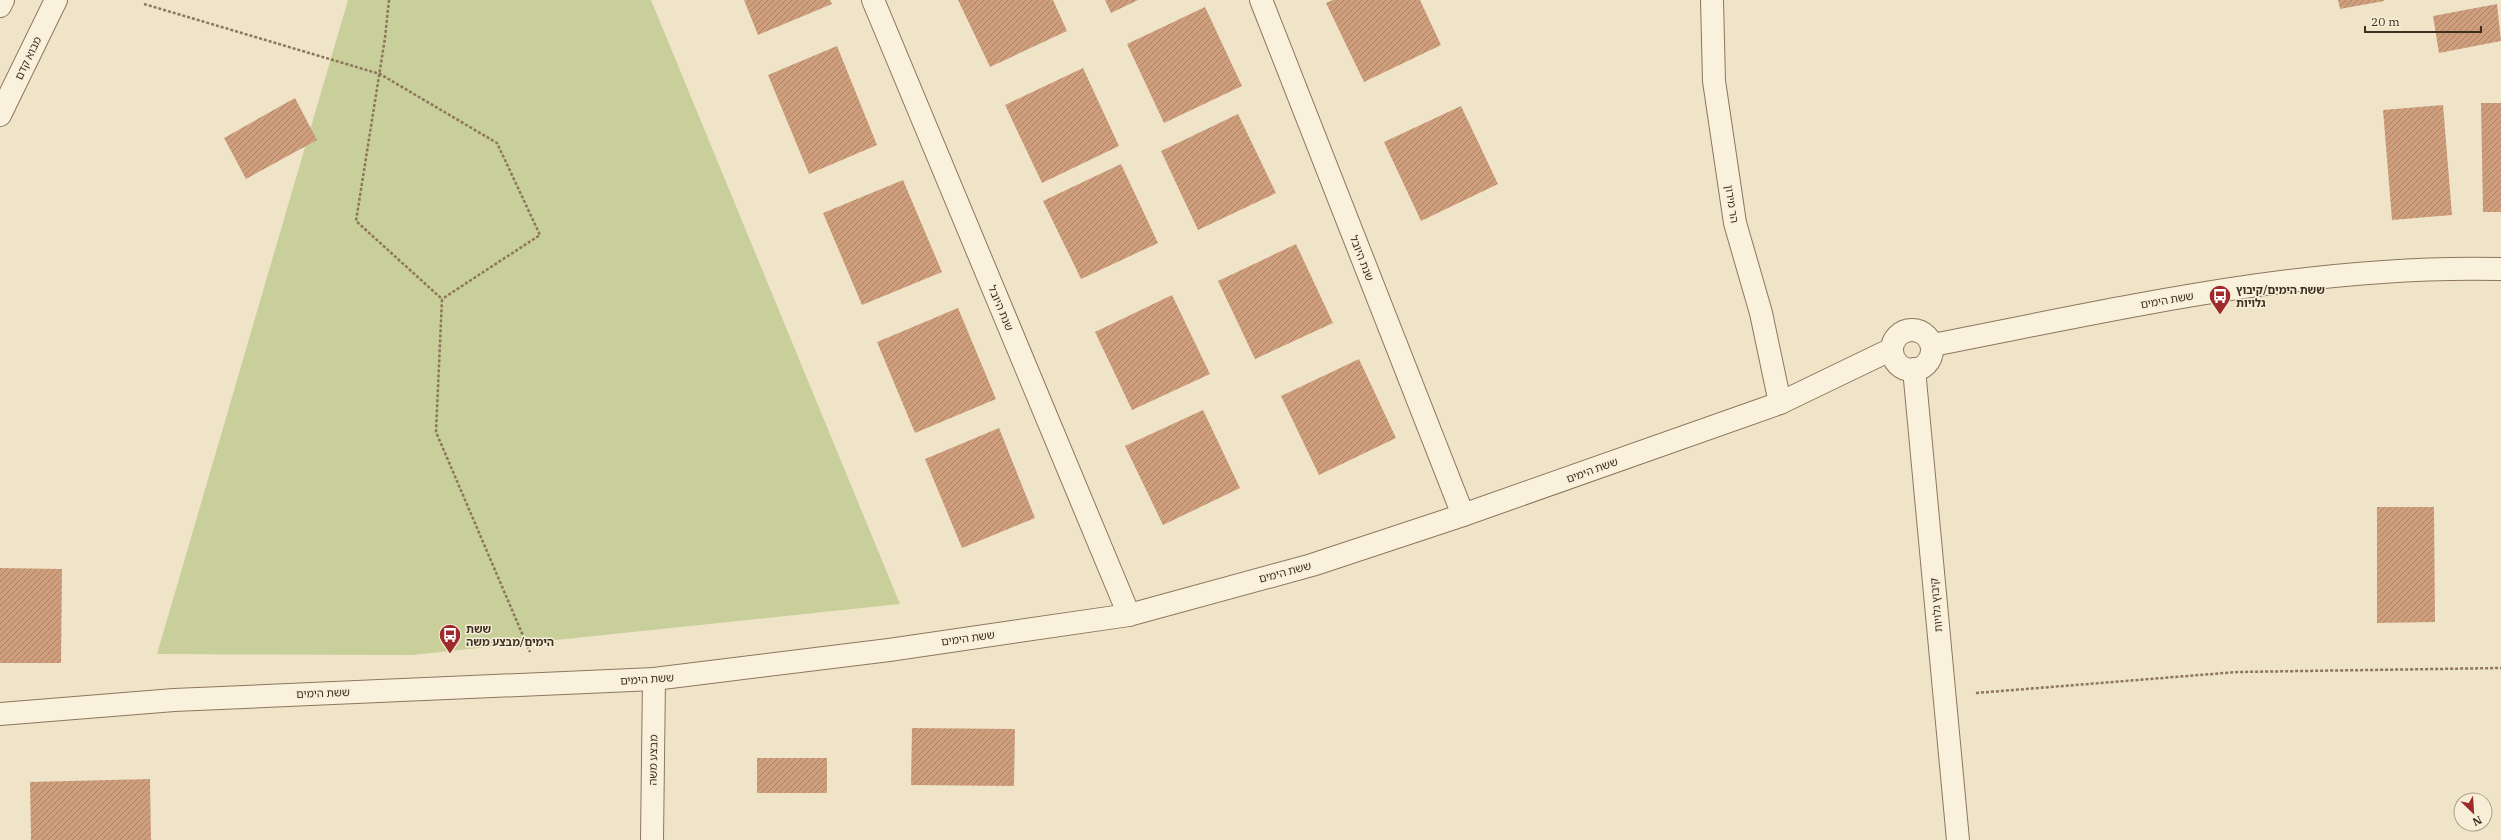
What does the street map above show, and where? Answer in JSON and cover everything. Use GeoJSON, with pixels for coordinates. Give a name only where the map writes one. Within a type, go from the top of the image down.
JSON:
{"type":"FeatureCollection","features":[{"type":"Feature","properties":{"kind":"street"},"geometry":{"type":"LineString","coordinates":[[0,6],[3,0]]}},
{"type":"Feature","properties":{"kind":"street","name":"מבוא קדם"},"geometry":{"type":"LineString","coordinates":[[0,115],[56,0]]}},
{"type":"Feature","properties":{"kind":"street","name":"שנת היובל"},"geometry":{"type":"LineString","coordinates":[[873,0],[1129,615]]}},
{"type":"Feature","properties":{"kind":"street","name":"שנת היובל"},"geometry":{"type":"LineString","coordinates":[[1261,0],[1463,515]]}},
{"type":"Feature","properties":{"kind":"street","name":"הר מירון"},"geometry":{"type":"LineString","coordinates":[[1712,0],[1714,81],[1735,223],[1761,313],[1780,403]]}},
{"type":"Feature","properties":{"kind":"street","name":"ששת הימים"},"geometry":{"type":"LineString","coordinates":[[1932,345],[2277,281],[2456,268],[2501,269]]}},
{"type":"Feature","properties":{"kind":"street"},"geometry":{"type":"LineString","coordinates":[[1907,330],[1913,330],[1925,334],[1932,345],[1931,358],[1921,368],[1914,370],[1907,369],[1896,362],[1892,349],[1896,337],[1907,330]]}},
{"type":"Feature","properties":{"kind":"street","name":"ששת הימים"},"geometry":{"type":"LineString","coordinates":[[0,714],[174,700],[654,679],[889,650],[1129,615],[1312,565],[1463,515],[1780,403],[1892,349]]}},
{"type":"Feature","properties":{"kind":"street","name":"קיבוץ גלויות"},"geometry":{"type":"LineString","coordinates":[[1914,370],[1958,840]]}},
{"type":"Feature","properties":{"kind":"street","name":"מבצע משה"},"geometry":{"type":"LineString","coordinates":[[652,840],[654,679]]}},
{"type":"Feature","properties":{"kind":"path"},"geometry":{"type":"LineString","coordinates":[[389,0],[380,74],[356,221],[442,299]]}},
{"type":"Feature","properties":{"kind":"path"},"geometry":{"type":"LineString","coordinates":[[144,4],[380,74],[497,142],[540,235],[442,299]]}},
{"type":"Feature","properties":{"kind":"path"},"geometry":{"type":"LineString","coordinates":[[442,299],[436,432],[543,684]]}},
{"type":"Feature","properties":{"kind":"path"},"geometry":{"type":"LineString","coordinates":[[1944,696],[2237,672],[2501,668]]}},
{"type":"Feature","properties":{"kind":"green space"},"geometry":{"type":"Polygon","coordinates":[[[348,0],[651,0],[900,604],[412,655],[157,654],[348,0]]]}},
{"type":"Feature","properties":{"kind":"building"},"geometry":{"type":"Polygon","coordinates":[[[744,0],[830,0],[832,4],[758,35],[744,0]]]}},
{"type":"Feature","properties":{"kind":"building"},"geometry":{"type":"Polygon","coordinates":[[[958,0],[1053,0],[1067,31],[990,67],[958,0]]]}},
{"type":"Feature","properties":{"kind":"building"},"geometry":{"type":"Polygon","coordinates":[[[1105,0],[1138,0],[1111,13],[1105,0]]]}},
{"type":"Feature","properties":{"kind":"building"},"geometry":{"type":"Polygon","coordinates":[[[1333,0],[1420,0],[1441,45],[1364,82],[1326,3],[1333,0]]]}},
{"type":"Feature","properties":{"kind":"building"},"geometry":{"type":"Polygon","coordinates":[[[2338,0],[2384,0],[2384,1],[2340,9],[2338,0]]]}},
{"type":"Feature","properties":{"kind":"building"},"geometry":{"type":"Polygon","coordinates":[[[2497,4],[2501,41],[2439,53],[2433,16],[2497,4]]]}},
{"type":"Feature","properties":{"kind":"building"},"geometry":{"type":"Polygon","coordinates":[[[1205,7],[1242,86],[1164,123],[1127,44],[1205,7]]]}},
{"type":"Feature","properties":{"kind":"building"},"geometry":{"type":"Polygon","coordinates":[[[837,46],[877,145],[809,174],[768,75],[837,46]]]}},
{"type":"Feature","properties":{"kind":"building"},"geometry":{"type":"Polygon","coordinates":[[[1083,68],[1119,146],[1042,183],[1005,105],[1083,68]]]}},
{"type":"Feature","properties":{"kind":"building"},"geometry":{"type":"Polygon","coordinates":[[[295,98],[317,140],[246,179],[224,138],[295,98]]]}},
{"type":"Feature","properties":{"kind":"building"},"geometry":{"type":"Polygon","coordinates":[[[2481,103],[2501,103],[2501,212],[2483,212],[2481,103]]]}},
{"type":"Feature","properties":{"kind":"building"},"geometry":{"type":"Polygon","coordinates":[[[2443,105],[2452,215],[2392,220],[2383,110],[2443,105]]]}},
{"type":"Feature","properties":{"kind":"building"},"geometry":{"type":"Polygon","coordinates":[[[1461,106],[1498,184],[1421,221],[1384,142],[1461,106]]]}},
{"type":"Feature","properties":{"kind":"building"},"geometry":{"type":"Polygon","coordinates":[[[1238,114],[1276,193],[1198,230],[1161,151],[1238,114]]]}},
{"type":"Feature","properties":{"kind":"building"},"geometry":{"type":"Polygon","coordinates":[[[1121,164],[1158,243],[1081,279],[1043,201],[1121,164]]]}},
{"type":"Feature","properties":{"kind":"building"},"geometry":{"type":"Polygon","coordinates":[[[903,180],[942,272],[862,305],[823,213],[903,180]]]}},
{"type":"Feature","properties":{"kind":"building"},"geometry":{"type":"Polygon","coordinates":[[[1296,244],[1333,323],[1255,359],[1218,281],[1296,244]]]}},
{"type":"Feature","properties":{"kind":"building"},"geometry":{"type":"Polygon","coordinates":[[[1172,295],[1210,374],[1132,410],[1095,332],[1172,295]]]}},
{"type":"Feature","properties":{"kind":"building"},"geometry":{"type":"Polygon","coordinates":[[[958,308],[996,399],[915,433],[877,342],[958,308]]]}},
{"type":"Feature","properties":{"kind":"building"},"geometry":{"type":"Polygon","coordinates":[[[1359,359],[1396,438],[1319,475],[1281,396],[1359,359]]]}},
{"type":"Feature","properties":{"kind":"building"},"geometry":{"type":"Polygon","coordinates":[[[1203,410],[1240,488],[1163,525],[1125,446],[1203,410]]]}},
{"type":"Feature","properties":{"kind":"building"},"geometry":{"type":"Polygon","coordinates":[[[999,428],[1035,518],[962,548],[925,459],[999,428]]]}},
{"type":"Feature","properties":{"kind":"building"},"geometry":{"type":"Polygon","coordinates":[[[2377,507],[2434,507],[2435,622],[2377,623],[2377,507]]]}},
{"type":"Feature","properties":{"kind":"building"},"geometry":{"type":"Polygon","coordinates":[[[0,568],[62,569],[61,663],[0,663],[0,568]]]}},
{"type":"Feature","properties":{"kind":"building"},"geometry":{"type":"Polygon","coordinates":[[[912,728],[1015,729],[1014,786],[911,785],[912,728]]]}},
{"type":"Feature","properties":{"kind":"building"},"geometry":{"type":"Polygon","coordinates":[[[757,758],[827,758],[827,793],[757,793],[757,758]]]}},
{"type":"Feature","properties":{"kind":"building"},"geometry":{"type":"Polygon","coordinates":[[[150,779],[151,840],[31,840],[30,782],[150,779]]]}},
{"type":"Feature","properties":{"kind":"place","name":"ששת הימים/קיבוץ גלויות"},"geometry":{"type":"Point","coordinates":[2220,316]}},
{"type":"Feature","properties":{"kind":"place","name":"ששת הימים/מבצע משה"},"geometry":{"type":"Point","coordinates":[450,654]}}]}
